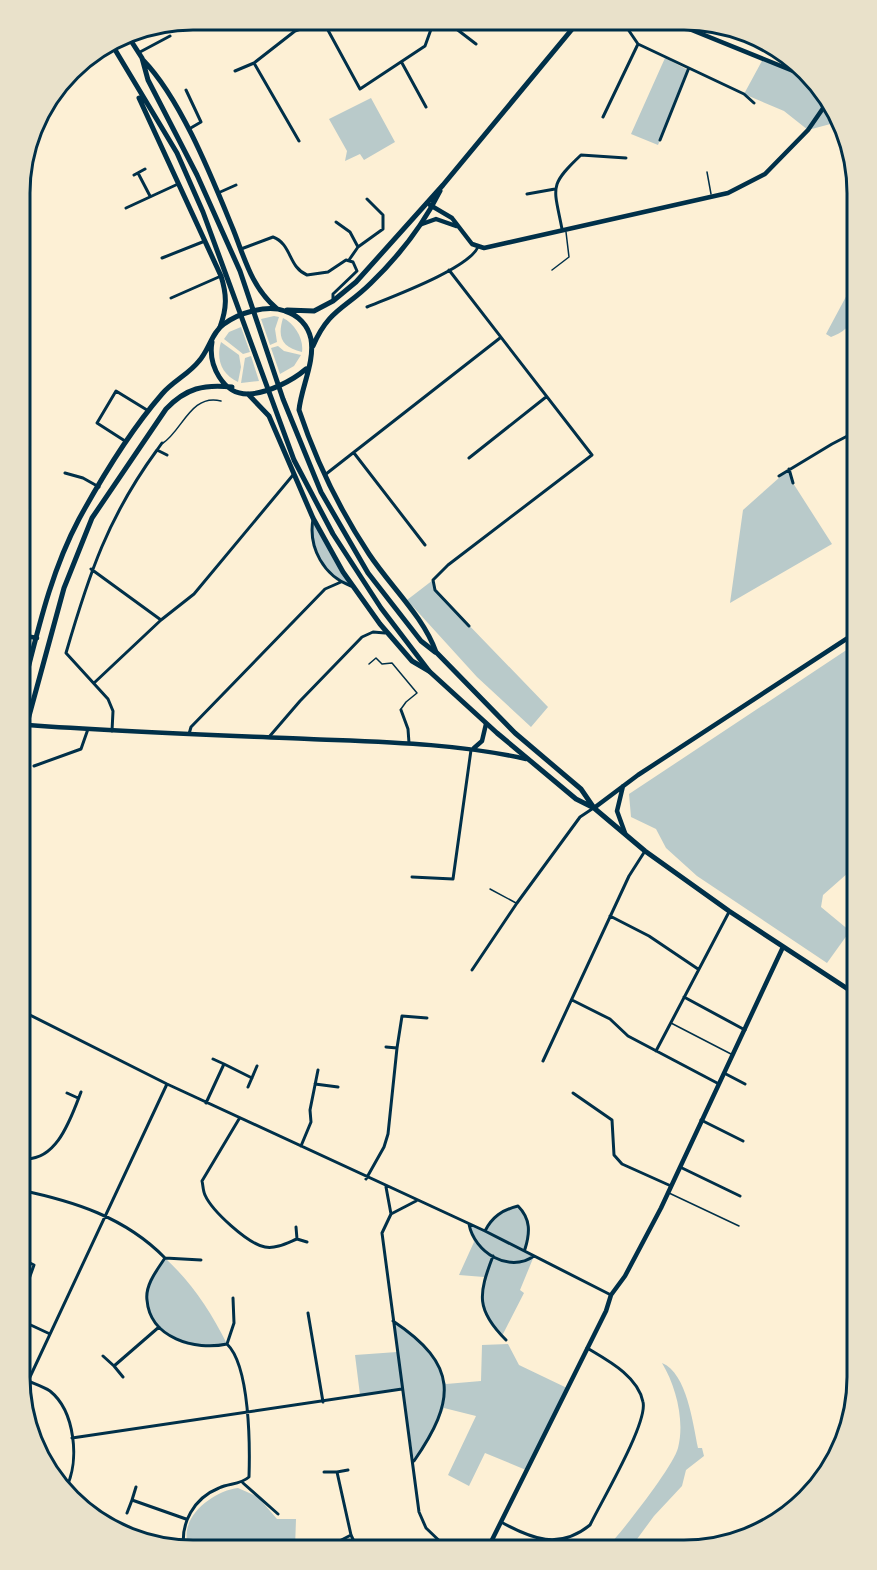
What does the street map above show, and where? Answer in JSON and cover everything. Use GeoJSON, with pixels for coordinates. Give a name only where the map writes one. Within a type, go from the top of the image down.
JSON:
{"type":"FeatureCollection","features":[{"type":"Feature","properties":{"kind":"main road"},"geometry":{"type":"LineString","coordinates":[[219,328],[237,317],[258,310],[314,311],[333,301],[368,270],[443,185],[571,30]]}},
{"type":"Feature","properties":{"kind":"main road"},"geometry":{"type":"LineString","coordinates":[[131,42],[140,56],[157,75],[187,130],[218,193],[258,291],[277,309],[292,314],[302,322],[310,335],[312,351]]}},
{"type":"Feature","properties":{"kind":"main road"},"geometry":{"type":"LineString","coordinates":[[115,50],[177,153],[190,182],[228,274],[294,460],[329,526],[381,608],[429,671],[526,759],[576,799],[594,808],[645,851],[729,911],[847,989]]}},
{"type":"Feature","properties":{"kind":"main road"},"geometry":{"type":"LineString","coordinates":[[140,56],[148,80],[197,174],[240,271],[283,399],[321,492],[368,573],[422,641],[436,652],[515,733],[582,789],[594,808]]}},
{"type":"Feature","properties":{"kind":"main road"},"geometry":{"type":"LineString","coordinates":[[30,664],[57,564],[99,487],[149,411],[169,387],[198,363],[226,312],[221,276],[129,76]]}},
{"type":"Feature","properties":{"kind":"main road"},"geometry":{"type":"LineString","coordinates":[[436,652],[430,635],[369,554],[337,499],[299,410],[300,395],[312,351],[325,322],[371,284],[422,224],[443,185]]}},
{"type":"Feature","properties":{"kind":"main road"},"geometry":{"type":"LineString","coordinates":[[212,340],[214,369],[223,382],[248,394],[269,416],[313,518],[352,586],[412,661],[429,671]]}},
{"type":"Feature","properties":{"kind":"main road"},"geometry":{"type":"LineString","coordinates":[[248,394],[293,379],[307,368]]}},
{"type":"Feature","properties":{"kind":"main road"},"geometry":{"type":"LineString","coordinates":[[30,717],[64,588],[92,518],[163,414],[179,395],[202,387],[232,387]]}},
{"type":"Feature","properties":{"kind":"street"},"geometry":{"type":"LineString","coordinates":[[328,30],[360,89],[377,75],[402,63],[425,46],[431,30]]}},
{"type":"Feature","properties":{"kind":"street"},"geometry":{"type":"LineString","coordinates":[[458,30],[476,44]]}},
{"type":"Feature","properties":{"kind":"street"},"geometry":{"type":"LineString","coordinates":[[628,30],[638,44],[688,70],[744,94],[754,103]]}},
{"type":"Feature","properties":{"kind":"street"},"geometry":{"type":"LineString","coordinates":[[693,30],[789,69]]}},
{"type":"Feature","properties":{"kind":"street"},"geometry":{"type":"LineString","coordinates":[[235,71],[254,63],[295,31]]}},
{"type":"Feature","properties":{"kind":"street"},"geometry":{"type":"LineString","coordinates":[[140,56],[170,36]]}},
{"type":"Feature","properties":{"kind":"street"},"geometry":{"type":"LineString","coordinates":[[603,117],[638,44]]}},
{"type":"Feature","properties":{"kind":"street"},"geometry":{"type":"LineString","coordinates":[[254,63],[299,141]]}},
{"type":"Feature","properties":{"kind":"street"},"geometry":{"type":"LineString","coordinates":[[402,63],[426,107]]}},
{"type":"Feature","properties":{"kind":"street"},"geometry":{"type":"LineString","coordinates":[[660,140],[688,70]]}},
{"type":"Feature","properties":{"kind":"street"},"geometry":{"type":"LineString","coordinates":[[186,90],[201,122],[187,130]]}},
{"type":"Feature","properties":{"kind":"street"},"geometry":{"type":"LineString","coordinates":[[427,203],[452,218],[478,247],[488,248],[564,228],[728,193],[765,174],[808,130],[823,109]]}},
{"type":"Feature","properties":{"kind":"street"},"geometry":{"type":"LineString","coordinates":[[564,228],[555,189],[556,181],[581,155],[626,158]]}},
{"type":"Feature","properties":{"kind":"street"},"geometry":{"type":"LineString","coordinates":[[145,169],[136,174],[150,196]]}},
{"type":"Feature","properties":{"kind":"street"},"geometry":{"type":"LineString","coordinates":[[126,208],[178,184]]}},
{"type":"Feature","properties":{"kind":"street"},"geometry":{"type":"LineString","coordinates":[[218,193],[236,184]]}},
{"type":"Feature","properties":{"kind":"street"},"geometry":{"type":"LineString","coordinates":[[527,194],[555,189]]}},
{"type":"Feature","properties":{"kind":"street"},"geometry":{"type":"LineString","coordinates":[[242,249],[273,237],[282,242],[292,264],[299,271],[312,275],[328,272],[349,260],[358,247],[381,232],[384,225],[383,215],[367,199]]}},
{"type":"Feature","properties":{"kind":"street"},"geometry":{"type":"LineString","coordinates":[[422,224],[436,219],[458,227]]}},
{"type":"Feature","properties":{"kind":"street"},"geometry":{"type":"LineString","coordinates":[[336,222],[350,232],[358,247]]}},
{"type":"Feature","properties":{"kind":"street"},"geometry":{"type":"LineString","coordinates":[[162,258],[205,241]]}},
{"type":"Feature","properties":{"kind":"street"},"geometry":{"type":"LineString","coordinates":[[367,307],[449,270],[468,259],[478,247]]}},
{"type":"Feature","properties":{"kind":"street"},"geometry":{"type":"LineString","coordinates":[[333,301],[333,294],[357,271],[356,266],[349,260]]}},
{"type":"Feature","properties":{"kind":"street"},"geometry":{"type":"LineString","coordinates":[[449,270],[592,455],[448,565],[433,580],[435,590],[469,626]]}},
{"type":"Feature","properties":{"kind":"street"},"geometry":{"type":"LineString","coordinates":[[171,298],[221,276]]}},
{"type":"Feature","properties":{"kind":"street"},"geometry":{"type":"LineString","coordinates":[[326,474],[500,338]]}},
{"type":"Feature","properties":{"kind":"street"},"geometry":{"type":"LineString","coordinates":[[127,443],[97,423],[116,391],[149,411]]}},
{"type":"Feature","properties":{"kind":"street"},"geometry":{"type":"LineString","coordinates":[[469,458],[546,397]]}},
{"type":"Feature","properties":{"kind":"street"},"geometry":{"type":"LineString","coordinates":[[779,476],[847,437]]}},
{"type":"Feature","properties":{"kind":"street"},"geometry":{"type":"LineString","coordinates":[[112,731],[113,711],[108,699],[66,653],[91,569],[105,534],[140,473],[162,443]]}},
{"type":"Feature","properties":{"kind":"street"},"geometry":{"type":"LineString","coordinates":[[158,450],[167,455]]}},
{"type":"Feature","properties":{"kind":"street"},"geometry":{"type":"LineString","coordinates":[[354,453],[425,545]]}},
{"type":"Feature","properties":{"kind":"street"},"geometry":{"type":"LineString","coordinates":[[789,469],[793,483]]}},
{"type":"Feature","properties":{"kind":"street"},"geometry":{"type":"LineString","coordinates":[[65,474],[83,478],[99,487]]}},
{"type":"Feature","properties":{"kind":"street"},"geometry":{"type":"LineString","coordinates":[[93,684],[161,620],[194,594],[293,475]]}},
{"type":"Feature","properties":{"kind":"street"},"geometry":{"type":"LineString","coordinates":[[313,518],[311,530],[315,550],[325,567],[341,582],[352,586]]}},
{"type":"Feature","properties":{"kind":"street"},"geometry":{"type":"LineString","coordinates":[[91,569],[161,620]]}},
{"type":"Feature","properties":{"kind":"street"},"geometry":{"type":"LineString","coordinates":[[188,735],[191,727],[325,589],[341,582]]}},
{"type":"Feature","properties":{"kind":"street"},"geometry":{"type":"LineString","coordinates":[[269,738],[362,637],[382,632],[390,636]]}},
{"type":"Feature","properties":{"kind":"street"},"geometry":{"type":"LineString","coordinates":[[30,637],[37,638]]}},
{"type":"Feature","properties":{"kind":"street"},"geometry":{"type":"LineString","coordinates":[[472,970],[517,903],[580,817],[623,786],[847,639]]}},
{"type":"Feature","properties":{"kind":"street"},"geometry":{"type":"LineString","coordinates":[[401,710],[408,729],[409,743]]}},
{"type":"Feature","properties":{"kind":"street"},"geometry":{"type":"LineString","coordinates":[[412,877],[453,879],[471,748],[482,741],[486,724]]}},
{"type":"Feature","properties":{"kind":"street"},"geometry":{"type":"LineString","coordinates":[[30,725],[188,735],[409,743],[471,748],[526,759]]}},
{"type":"Feature","properties":{"kind":"street"},"geometry":{"type":"LineString","coordinates":[[34,766],[81,749],[88,729]]}},
{"type":"Feature","properties":{"kind":"street"},"geometry":{"type":"LineString","coordinates":[[623,786],[617,811],[625,833]]}},
{"type":"Feature","properties":{"kind":"street"},"geometry":{"type":"LineString","coordinates":[[543,1060],[629,876],[645,851]]}},
{"type":"Feature","properties":{"kind":"street"},"geometry":{"type":"LineString","coordinates":[[656,1051],[729,911]]}},
{"type":"Feature","properties":{"kind":"street"},"geometry":{"type":"LineString","coordinates":[[610,916],[649,936],[698,969]]}},
{"type":"Feature","properties":{"kind":"street"},"geometry":{"type":"LineString","coordinates":[[492,1540],[587,1348],[611,1294],[625,1276],[671,1186],[783,947]]}},
{"type":"Feature","properties":{"kind":"street"},"geometry":{"type":"LineString","coordinates":[[684,997],[745,1030]]}},
{"type":"Feature","properties":{"kind":"street"},"geometry":{"type":"LineString","coordinates":[[572,999],[610,1019],[628,1036],[719,1084]]}},
{"type":"Feature","properties":{"kind":"street"},"geometry":{"type":"LineString","coordinates":[[366,1179],[384,1147],[388,1134],[402,1016],[428,1018]]}},
{"type":"Feature","properties":{"kind":"street"},"geometry":{"type":"LineString","coordinates":[[30,1017],[366,1179],[525,1250],[611,1294]]}},
{"type":"Feature","properties":{"kind":"street"},"geometry":{"type":"LineString","coordinates":[[386,1047],[397,1048]]}},
{"type":"Feature","properties":{"kind":"street"},"geometry":{"type":"LineString","coordinates":[[213,1059],[252,1078]]}},
{"type":"Feature","properties":{"kind":"street"},"geometry":{"type":"LineString","coordinates":[[206,1103],[224,1064]]}},
{"type":"Feature","properties":{"kind":"street"},"geometry":{"type":"LineString","coordinates":[[248,1087],[257,1066]]}},
{"type":"Feature","properties":{"kind":"street"},"geometry":{"type":"LineString","coordinates":[[301,1146],[312,1122],[310,1110],[318,1070]]}},
{"type":"Feature","properties":{"kind":"street"},"geometry":{"type":"LineString","coordinates":[[724,1073],[745,1084]]}},
{"type":"Feature","properties":{"kind":"street"},"geometry":{"type":"LineString","coordinates":[[30,1377],[167,1084]]}},
{"type":"Feature","properties":{"kind":"street"},"geometry":{"type":"LineString","coordinates":[[315,1084],[338,1087]]}},
{"type":"Feature","properties":{"kind":"street"},"geometry":{"type":"LineString","coordinates":[[30,1159],[37,1158],[51,1149],[66,1130],[81,1092]]}},
{"type":"Feature","properties":{"kind":"street"},"geometry":{"type":"LineString","coordinates":[[67,1093],[78,1098]]}},
{"type":"Feature","properties":{"kind":"street"},"geometry":{"type":"LineString","coordinates":[[573,1093],[612,1120],[613,1151],[622,1164],[671,1186]]}},
{"type":"Feature","properties":{"kind":"street"},"geometry":{"type":"LineString","coordinates":[[239,1119],[202,1181],[205,1195],[220,1215],[250,1242],[264,1247],[275,1247],[297,1239],[307,1242]]}},
{"type":"Feature","properties":{"kind":"street"},"geometry":{"type":"LineString","coordinates":[[701,1120],[743,1141]]}},
{"type":"Feature","properties":{"kind":"street"},"geometry":{"type":"LineString","coordinates":[[680,1167],[740,1196]]}},
{"type":"Feature","properties":{"kind":"street"},"geometry":{"type":"LineString","coordinates":[[386,1187],[391,1214],[382,1233],[419,1512],[426,1528],[439,1540]]}},
{"type":"Feature","properties":{"kind":"street"},"geometry":{"type":"LineString","coordinates":[[30,1191],[61,1199],[107,1215],[155,1248],[165,1258],[201,1260]]}},
{"type":"Feature","properties":{"kind":"street"},"geometry":{"type":"LineString","coordinates":[[391,1214],[416,1201]]}},
{"type":"Feature","properties":{"kind":"street"},"geometry":{"type":"LineString","coordinates":[[485,1231],[490,1221],[499,1214],[518,1206],[526,1214],[529,1226],[525,1250]]}},
{"type":"Feature","properties":{"kind":"street"},"geometry":{"type":"LineString","coordinates":[[469,1224],[474,1242],[480,1250],[517,1263],[534,1256]]}},
{"type":"Feature","properties":{"kind":"street"},"geometry":{"type":"LineString","coordinates":[[296,1227],[297,1239]]}},
{"type":"Feature","properties":{"kind":"street"},"geometry":{"type":"LineString","coordinates":[[493,1256],[481,1296],[484,1313],[494,1330],[506,1340]]}},
{"type":"Feature","properties":{"kind":"street"},"geometry":{"type":"LineString","coordinates":[[165,1258],[150,1282],[147,1299],[152,1316],[159,1327],[184,1343],[217,1346],[226,1344]]}},
{"type":"Feature","properties":{"kind":"street"},"geometry":{"type":"LineString","coordinates":[[30,1263],[34,1265],[30,1276]]}},
{"type":"Feature","properties":{"kind":"street"},"geometry":{"type":"LineString","coordinates":[[182,1539],[186,1520],[209,1493],[229,1484],[243,1483],[249,1477],[248,1412],[240,1372],[226,1344],[234,1323],[233,1298]]}},
{"type":"Feature","properties":{"kind":"street"},"geometry":{"type":"LineString","coordinates":[[308,1313],[323,1402]]}},
{"type":"Feature","properties":{"kind":"street"},"geometry":{"type":"LineString","coordinates":[[393,1321],[415,1336],[434,1357],[446,1384],[444,1407],[431,1436],[414,1461]]}},
{"type":"Feature","properties":{"kind":"street"},"geometry":{"type":"LineString","coordinates":[[30,1325],[50,1334]]}},
{"type":"Feature","properties":{"kind":"street"},"geometry":{"type":"LineString","coordinates":[[114,1366],[159,1327]]}},
{"type":"Feature","properties":{"kind":"street"},"geometry":{"type":"LineString","coordinates":[[501,1522],[528,1536],[546,1539],[567,1539],[580,1533],[590,1525],[632,1442],[644,1411],[640,1394],[614,1364],[587,1348]]}},
{"type":"Feature","properties":{"kind":"street"},"geometry":{"type":"LineString","coordinates":[[103,1356],[123,1377]]}},
{"type":"Feature","properties":{"kind":"street"},"geometry":{"type":"LineString","coordinates":[[30,1382],[49,1391],[59,1401],[68,1417],[72,1438],[69,1482]]}},
{"type":"Feature","properties":{"kind":"street"},"geometry":{"type":"LineString","coordinates":[[72,1438],[402,1389]]}},
{"type":"Feature","properties":{"kind":"street"},"geometry":{"type":"LineString","coordinates":[[324,1472],[348,1470]]}},
{"type":"Feature","properties":{"kind":"street"},"geometry":{"type":"LineString","coordinates":[[337,1472],[353,1540]]}},
{"type":"Feature","properties":{"kind":"street"},"geometry":{"type":"LineString","coordinates":[[243,1483],[278,1514]]}},
{"type":"Feature","properties":{"kind":"street"},"geometry":{"type":"LineString","coordinates":[[127,1513],[136,1487]]}},
{"type":"Feature","properties":{"kind":"street"},"geometry":{"type":"LineString","coordinates":[[132,1500],[186,1520]]}},
{"type":"Feature","properties":{"kind":"street"},"geometry":{"type":"LineString","coordinates":[[341,1540],[351,1535]]}},
{"type":"Feature","properties":{"kind":"lane"},"geometry":{"type":"LineString","coordinates":[[708,172],[712,196]]}},
{"type":"Feature","properties":{"kind":"lane"},"geometry":{"type":"LineString","coordinates":[[552,270],[569,257],[564,228]]}},
{"type":"Feature","properties":{"kind":"lane"},"geometry":{"type":"LineString","coordinates":[[162,443],[193,408],[214,399],[221,401]]}},
{"type":"Feature","properties":{"kind":"lane"},"geometry":{"type":"LineString","coordinates":[[369,664],[376,658],[382,664],[392,663],[417,693],[405,702],[401,710]]}},
{"type":"Feature","properties":{"kind":"lane"},"geometry":{"type":"LineString","coordinates":[[490,889],[517,903]]}},
{"type":"Feature","properties":{"kind":"lane"},"geometry":{"type":"LineString","coordinates":[[671,1023],[733,1054]]}},
{"type":"Feature","properties":{"kind":"lane"},"geometry":{"type":"LineString","coordinates":[[668,1192],[739,1226]]}},
{"type":"Feature","properties":{"kind":"shaded area"},"geometry":{"type":"Polygon","coordinates":[[[665,58],[688,70],[658,145],[631,134],[665,58]]]}},
{"type":"Feature","properties":{"kind":"shaded area"},"geometry":{"type":"Polygon","coordinates":[[[763,59],[791,71],[819,103],[831,124],[808,130],[784,111],[744,94],[763,59]]]}},
{"type":"Feature","properties":{"kind":"shaded area"},"geometry":{"type":"Polygon","coordinates":[[[371,98],[395,142],[364,160],[360,154],[345,161],[347,151],[329,119],[371,98]]]}},
{"type":"Feature","properties":{"kind":"shaded area"},"geometry":{"type":"Polygon","coordinates":[[[847,295],[847,327],[831,337],[826,334],[847,295]]]}},
{"type":"Feature","properties":{"kind":"shaded area"},"geometry":{"type":"Polygon","coordinates":[[[279,317],[275,329],[277,342],[270,345],[261,319],[279,317]]]}},
{"type":"Feature","properties":{"kind":"shaded area"},"geometry":{"type":"Polygon","coordinates":[[[283,318],[298,332],[302,342],[302,352],[283,341],[281,331],[283,318]]]}},
{"type":"Feature","properties":{"kind":"shaded area"},"geometry":{"type":"Polygon","coordinates":[[[241,327],[250,352],[243,354],[224,339],[229,332],[241,327]]]}},
{"type":"Feature","properties":{"kind":"shaded area"},"geometry":{"type":"Polygon","coordinates":[[[221,342],[239,355],[241,367],[238,382],[227,375],[221,365],[219,354],[221,342]]]}},
{"type":"Feature","properties":{"kind":"shaded area"},"geometry":{"type":"Polygon","coordinates":[[[278,346],[284,351],[301,355],[294,366],[280,374],[271,348],[278,346]]]}},
{"type":"Feature","properties":{"kind":"shaded area"},"geometry":{"type":"Polygon","coordinates":[[[251,356],[259,381],[241,383],[245,358],[251,356]]]}},
{"type":"Feature","properties":{"kind":"shaded area"},"geometry":{"type":"Polygon","coordinates":[[[789,469],[793,483],[832,544],[730,603],[743,510],[789,469]]]}},
{"type":"Feature","properties":{"kind":"shaded area"},"geometry":{"type":"Polygon","coordinates":[[[313,518],[353,586],[334,575],[320,560],[313,540],[313,518]]]}},
{"type":"Feature","properties":{"kind":"shaded area"},"geometry":{"type":"Polygon","coordinates":[[[433,580],[435,590],[548,707],[531,727],[477,677],[407,600],[433,580]]]}},
{"type":"Feature","properties":{"kind":"shaded area"},"geometry":{"type":"Polygon","coordinates":[[[847,650],[847,874],[823,895],[821,907],[847,929],[847,935],[827,963],[697,876],[666,848],[656,829],[631,817],[629,794],[847,650]]]}},
{"type":"Feature","properties":{"kind":"shaded area"},"geometry":{"type":"Polygon","coordinates":[[[518,1206],[527,1221],[525,1250],[534,1256],[520,1290],[524,1293],[502,1336],[486,1317],[482,1294],[484,1277],[459,1275],[474,1242],[469,1224],[485,1231],[499,1213],[518,1206]]]}},
{"type":"Feature","properties":{"kind":"shaded area"},"geometry":{"type":"Polygon","coordinates":[[[165,1258],[200,1298],[227,1344],[200,1346],[185,1344],[167,1335],[154,1320],[148,1302],[148,1292],[150,1282],[165,1258]]]}},
{"type":"Feature","properties":{"kind":"shaded area"},"geometry":{"type":"Polygon","coordinates":[[[393,1321],[426,1348],[446,1384],[481,1381],[482,1345],[508,1344],[519,1365],[567,1388],[526,1470],[485,1453],[469,1486],[448,1475],[476,1416],[444,1408],[431,1436],[414,1461],[402,1389],[360,1395],[355,1355],[397,1352],[393,1321]]]}},
{"type":"Feature","properties":{"kind":"shaded area"},"geometry":{"type":"Polygon","coordinates":[[[662,1363],[671,1369],[683,1388],[688,1400],[698,1448],[702,1448],[704,1456],[686,1470],[682,1486],[654,1516],[636,1540],[613,1540],[667,1470],[678,1448],[680,1415],[662,1363]]]}},
{"type":"Feature","properties":{"kind":"shaded area"},"geometry":{"type":"Polygon","coordinates":[[[238,1488],[258,1497],[277,1519],[296,1519],[295,1540],[187,1540],[188,1528],[199,1509],[207,1501],[228,1490],[238,1488]]]}}]}
